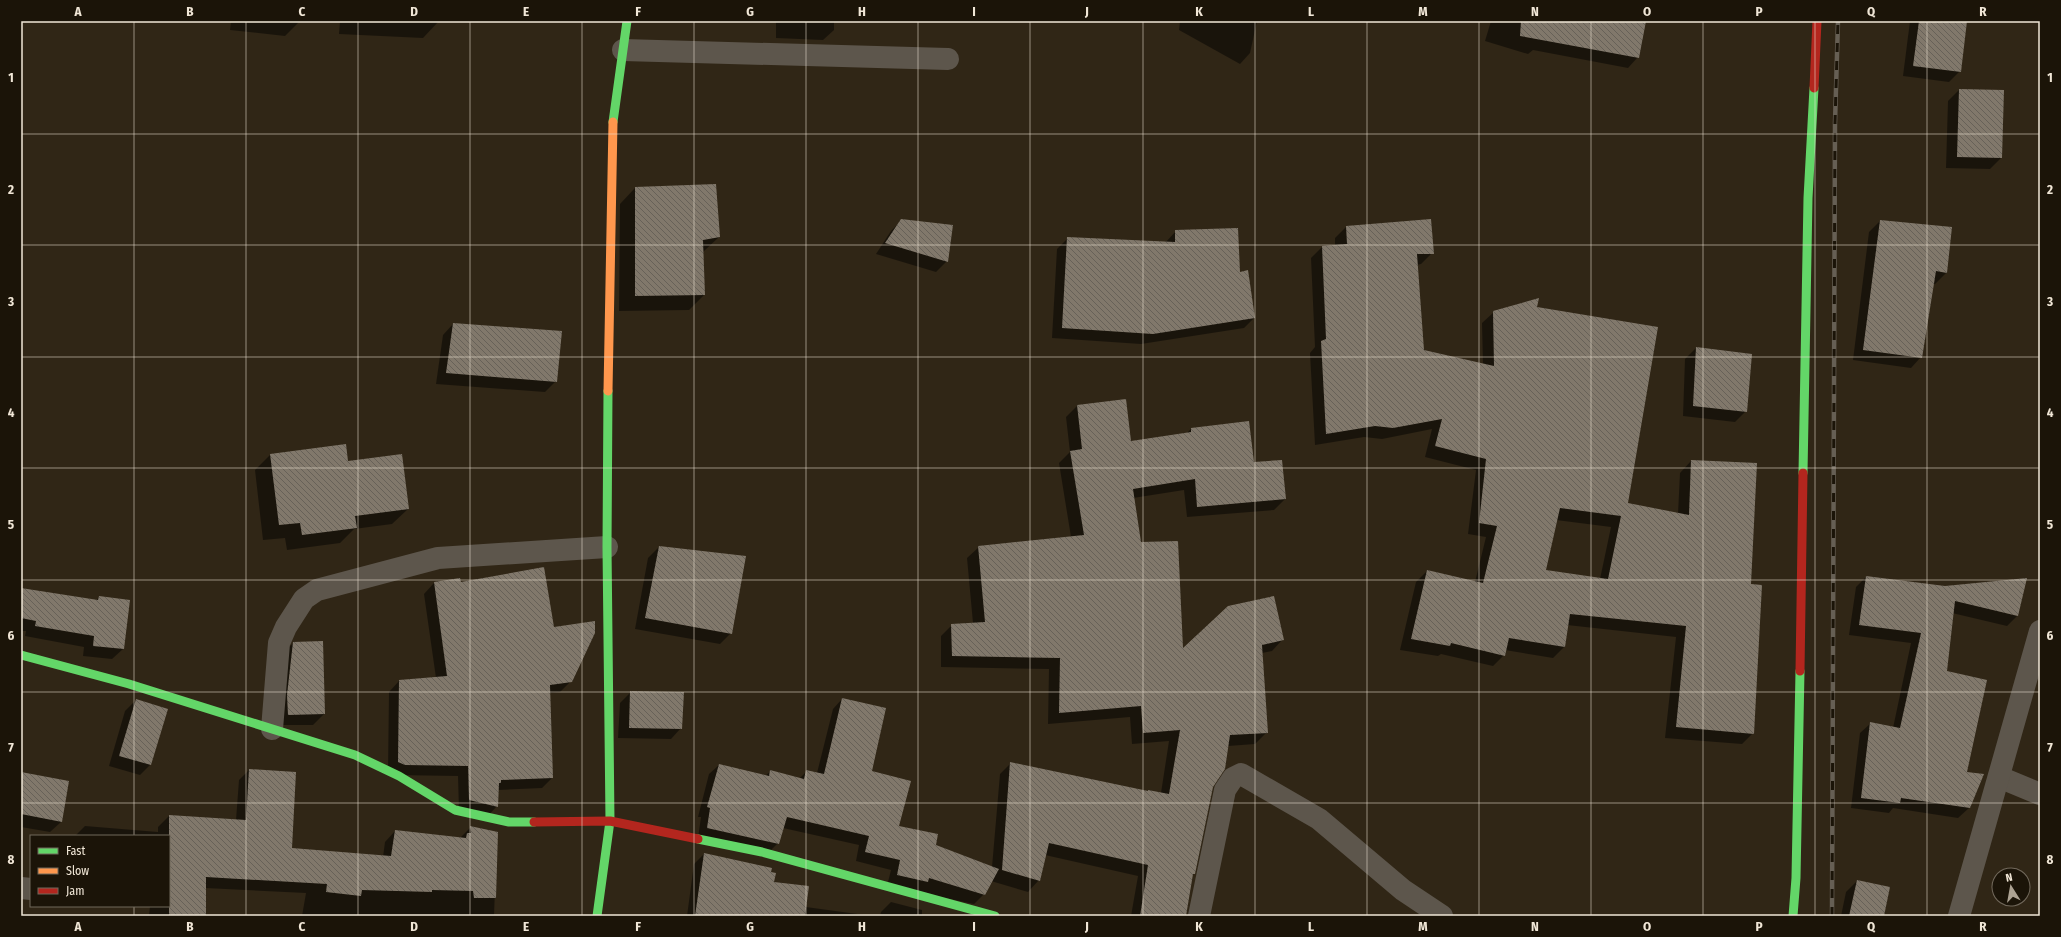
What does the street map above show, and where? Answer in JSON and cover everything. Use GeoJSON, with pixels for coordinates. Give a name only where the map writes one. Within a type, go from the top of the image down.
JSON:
{"type":"FeatureCollection","features":[{"type":"Feature","properties":{"kind":"street"},"geometry":{"type":"LineString","coordinates":[[597,916],[610,821],[607,547],[613,110],[627,21]]}},
{"type":"Feature","properties":{"kind":"street"},"geometry":{"type":"LineString","coordinates":[[1793,916],[1796,878],[1808,198],[1817,21]]}},
{"type":"Feature","properties":{"kind":"street"},"geometry":{"type":"LineString","coordinates":[[623,50],[948,59]]}},
{"type":"Feature","properties":{"kind":"street"},"geometry":{"type":"LineString","coordinates":[[272,729],[279,643],[292,616],[309,594],[381,572],[438,558],[607,547]]}},
{"type":"Feature","properties":{"kind":"street"},"geometry":{"type":"LineString","coordinates":[[1959,916],[2040,631]]}},
{"type":"Feature","properties":{"kind":"street"},"geometry":{"type":"LineString","coordinates":[[21,655],[129,684],[355,755],[399,776],[455,810],[509,822],[610,821],[762,852],[995,916]]}},
{"type":"Feature","properties":{"kind":"street"},"geometry":{"type":"LineString","coordinates":[[1199,916],[1225,790],[1233,778],[1241,774],[1319,819],[1403,890],[1442,916]]}},
{"type":"Feature","properties":{"kind":"street"},"geometry":{"type":"LineString","coordinates":[[1999,777],[2040,794]]}},
{"type":"Feature","properties":{"kind":"building"},"geometry":{"type":"Polygon","coordinates":[[[1521,21],[1646,21],[1639,58],[1520,36],[1521,21]]]}},
{"type":"Feature","properties":{"kind":"building"},"geometry":{"type":"Polygon","coordinates":[[[1919,21],[1967,21],[1961,72],[1913,66],[1919,21]]]}},
{"type":"Feature","properties":{"kind":"building"},"geometry":{"type":"Polygon","coordinates":[[[1959,89],[2004,90],[2002,158],[1957,157],[1959,89]]]}},
{"type":"Feature","properties":{"kind":"building"},"geometry":{"type":"Polygon","coordinates":[[[716,184],[720,237],[703,240],[705,295],[635,296],[635,187],[716,184]]]}},
{"type":"Feature","properties":{"kind":"building"},"geometry":{"type":"Polygon","coordinates":[[[901,219],[953,225],[948,262],[885,243],[901,219]]]}},
{"type":"Feature","properties":{"kind":"building"},"geometry":{"type":"Polygon","coordinates":[[[1431,219],[1434,254],[1417,254],[1424,350],[1494,366],[1493,311],[1539,298],[1537,307],[1658,327],[1628,503],[1689,515],[1691,460],[1757,463],[1751,584],[1762,585],[1754,734],[1676,727],[1686,626],[1570,614],[1565,647],[1509,638],[1505,656],[1451,643],[1450,646],[1411,639],[1427,570],[1483,583],[1497,526],[1479,523],[1486,459],[1435,446],[1442,419],[1393,428],[1375,426],[1326,434],[1321,341],[1326,339],[1322,246],[1347,244],[1346,226],[1431,219]],[[1560,508],[1546,570],[1608,579],[1621,516],[1560,508]]]}},
{"type":"Feature","properties":{"kind":"building"},"geometry":{"type":"Polygon","coordinates":[[[1880,220],[1952,227],[1947,273],[1936,271],[1922,358],[1863,350],[1880,220]]]}},
{"type":"Feature","properties":{"kind":"building"},"geometry":{"type":"Polygon","coordinates":[[[1238,228],[1240,272],[1248,270],[1255,318],[1153,334],[1062,328],[1067,237],[1175,242],[1175,230],[1238,228]]]}},
{"type":"Feature","properties":{"kind":"building"},"geometry":{"type":"Polygon","coordinates":[[[453,323],[562,331],[557,382],[446,373],[453,323]]]}},
{"type":"Feature","properties":{"kind":"building"},"geometry":{"type":"Polygon","coordinates":[[[1696,347],[1752,354],[1747,412],[1693,406],[1696,347]]]}},
{"type":"Feature","properties":{"kind":"building"},"geometry":{"type":"Polygon","coordinates":[[[1126,399],[1131,441],[1191,432],[1191,428],[1249,421],[1254,462],[1282,460],[1286,499],[1197,507],[1195,479],[1133,489],[1141,542],[1178,541],[1183,648],[1228,606],[1274,596],[1284,640],[1262,645],[1268,733],[1230,735],[1225,769],[1213,787],[1195,874],[1193,874],[1186,916],[1140,916],[1148,865],[1049,843],[1040,881],[1002,870],[1010,762],[1148,791],[1169,794],[1180,730],[1143,733],[1141,706],[1059,713],[1060,658],[952,656],[951,624],[985,622],[978,546],[1084,535],[1070,451],[1082,449],[1077,405],[1126,399]]]}},
{"type":"Feature","properties":{"kind":"building"},"geometry":{"type":"Polygon","coordinates":[[[346,444],[348,461],[402,454],[409,509],[355,516],[357,528],[302,535],[300,523],[279,525],[270,454],[346,444]]]}},
{"type":"Feature","properties":{"kind":"building"},"geometry":{"type":"Polygon","coordinates":[[[659,546],[746,556],[732,634],[645,618],[659,546]]]}},
{"type":"Feature","properties":{"kind":"building"},"geometry":{"type":"Polygon","coordinates":[[[544,567],[554,627],[595,621],[595,633],[572,682],[550,685],[553,778],[501,780],[501,783],[499,783],[498,807],[469,800],[468,766],[405,765],[398,762],[399,680],[447,676],[434,582],[460,578],[461,582],[544,567]]]}},
{"type":"Feature","properties":{"kind":"building"},"geometry":{"type":"Polygon","coordinates":[[[1866,576],[1945,586],[2027,578],[2018,616],[1955,601],[1947,671],[1987,680],[1967,772],[1984,774],[1970,808],[1901,798],[1900,803],[1861,798],[1870,722],[1900,728],[1921,633],[1859,625],[1866,576]]]}},
{"type":"Feature","properties":{"kind":"building"},"geometry":{"type":"Polygon","coordinates":[[[21,588],[98,600],[99,596],[130,600],[124,649],[93,646],[94,636],[35,626],[36,621],[21,618],[21,588]]]}},
{"type":"Feature","properties":{"kind":"building"},"geometry":{"type":"Polygon","coordinates":[[[323,641],[325,714],[288,715],[287,695],[293,642],[323,641]]]}},
{"type":"Feature","properties":{"kind":"building"},"geometry":{"type":"Polygon","coordinates":[[[630,691],[684,692],[682,729],[629,728],[630,691]]]}},
{"type":"Feature","properties":{"kind":"building"},"geometry":{"type":"Polygon","coordinates":[[[842,698],[886,708],[872,771],[911,781],[899,826],[938,834],[936,845],[999,869],[985,895],[929,878],[928,882],[897,875],[900,860],[865,852],[869,836],[787,817],[779,844],[707,828],[710,808],[707,807],[719,764],[769,776],[770,770],[804,779],[806,770],[824,774],[842,698]]]}},
{"type":"Feature","properties":{"kind":"building"},"geometry":{"type":"Polygon","coordinates":[[[136,699],[168,709],[151,765],[119,756],[136,699]]]}},
{"type":"Feature","properties":{"kind":"building"},"geometry":{"type":"Polygon","coordinates":[[[249,769],[296,772],[292,848],[391,856],[395,830],[466,838],[467,833],[471,833],[470,826],[498,832],[496,898],[474,898],[473,891],[432,890],[432,892],[362,890],[361,896],[326,892],[327,884],[206,877],[206,916],[169,916],[169,815],[246,820],[249,769]]]}},
{"type":"Feature","properties":{"kind":"building"},"geometry":{"type":"Polygon","coordinates":[[[21,772],[69,781],[62,822],[21,814],[21,772]]]}},
{"type":"Feature","properties":{"kind":"building"},"geometry":{"type":"Polygon","coordinates":[[[704,853],[772,868],[771,872],[776,873],[774,882],[809,886],[805,916],[695,916],[704,853]]]}},
{"type":"Feature","properties":{"kind":"building"},"geometry":{"type":"Polygon","coordinates":[[[1857,880],[1890,887],[1884,916],[1849,916],[1857,880]]]}},
{"type":"Feature","properties":{"kind":"railway"},"geometry":{"type":"LineString","coordinates":[[1832,916],[1835,123],[1838,21]]}},
{"type":"Feature","properties":{"kind":"traffic: fast"},"geometry":{"type":"LineString","coordinates":[[613,122],[627,21]]}},
{"type":"Feature","properties":{"kind":"traffic: fast"},"geometry":{"type":"LineString","coordinates":[[1803,473],[1808,198],[1814,88]]}},
{"type":"Feature","properties":{"kind":"traffic: fast"},"geometry":{"type":"LineString","coordinates":[[597,916],[610,821],[607,547],[608,391]]}},
{"type":"Feature","properties":{"kind":"traffic: fast"},"geometry":{"type":"LineString","coordinates":[[21,655],[129,684],[355,755],[399,776],[455,810],[509,822],[534,822]]}},
{"type":"Feature","properties":{"kind":"traffic: fast"},"geometry":{"type":"LineString","coordinates":[[1793,916],[1796,878],[1800,671]]}},
{"type":"Feature","properties":{"kind":"traffic: fast"},"geometry":{"type":"LineString","coordinates":[[698,839],[762,852],[995,916]]}},
{"type":"Feature","properties":{"kind":"traffic: slow"},"geometry":{"type":"LineString","coordinates":[[608,391],[613,122]]}},
{"type":"Feature","properties":{"kind":"traffic: jam"},"geometry":{"type":"LineString","coordinates":[[1814,88],[1817,21]]}},
{"type":"Feature","properties":{"kind":"traffic: jam"},"geometry":{"type":"LineString","coordinates":[[1800,671],[1803,473]]}},
{"type":"Feature","properties":{"kind":"traffic: jam"},"geometry":{"type":"LineString","coordinates":[[534,822],[610,821],[698,839]]}}]}
